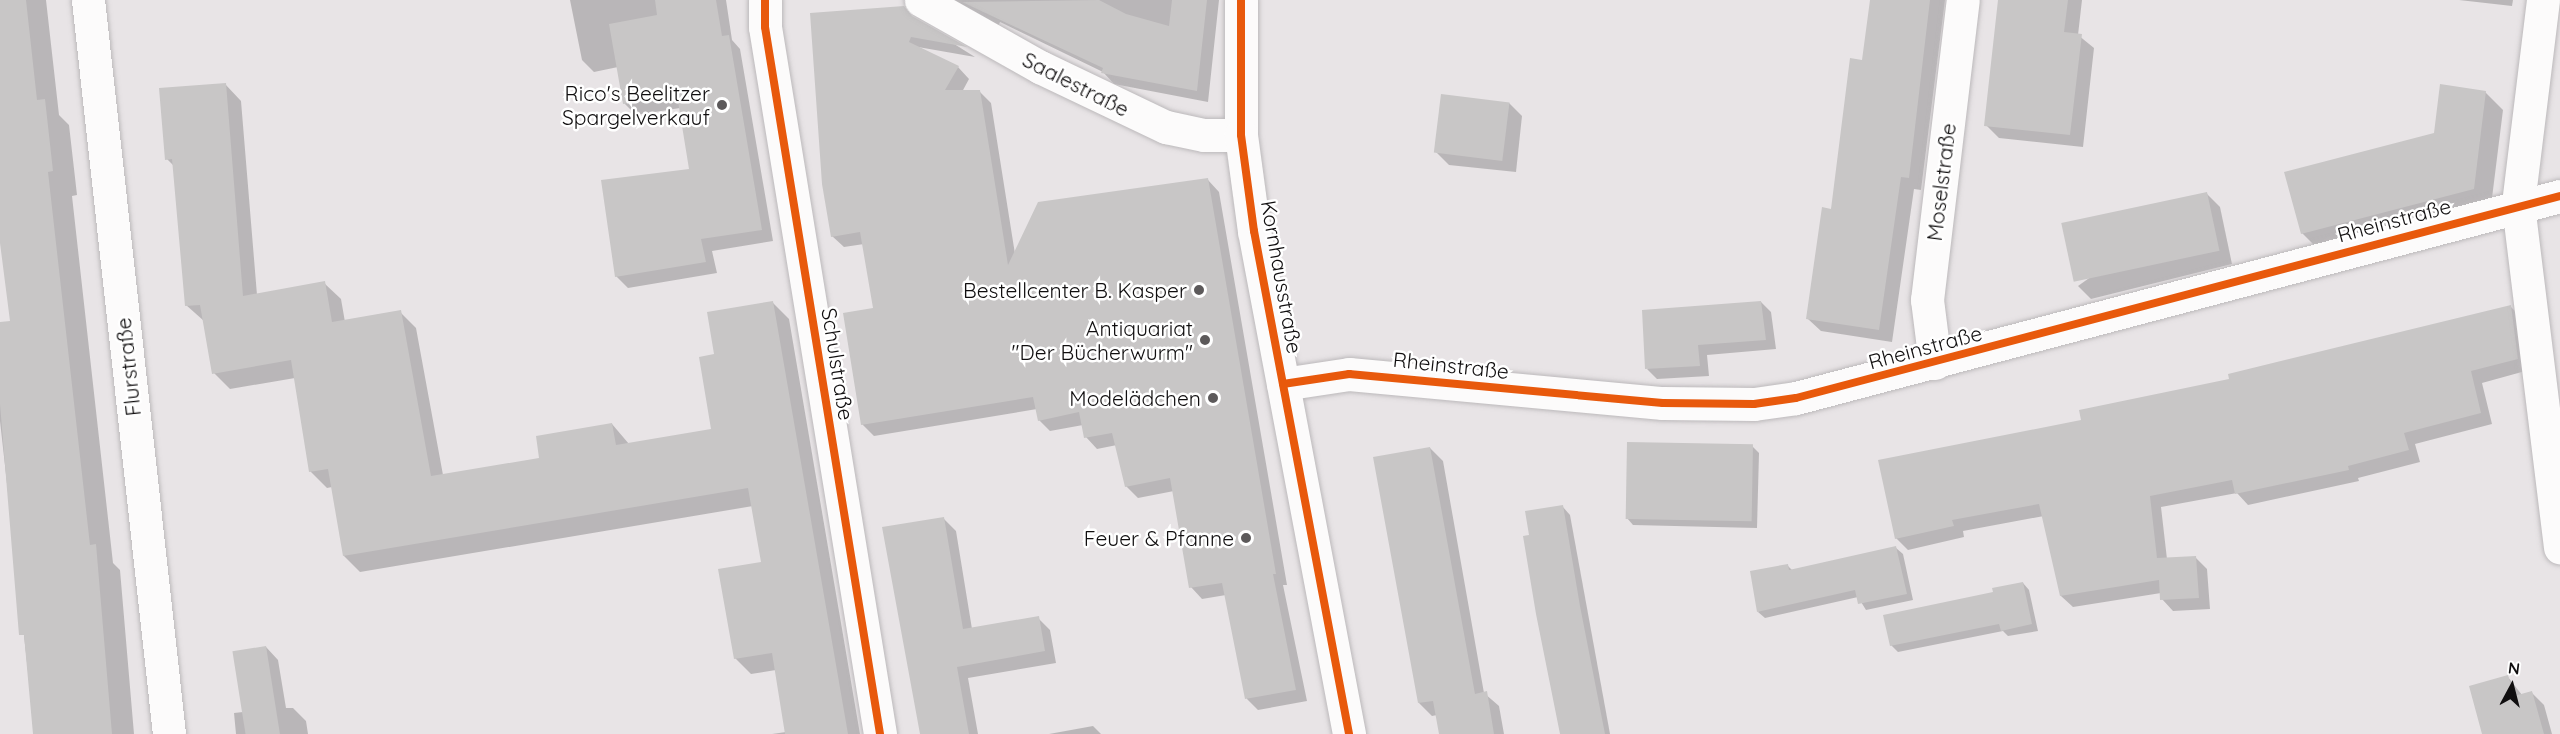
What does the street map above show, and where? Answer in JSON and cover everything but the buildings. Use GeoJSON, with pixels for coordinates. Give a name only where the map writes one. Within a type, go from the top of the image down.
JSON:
{"type":"FeatureCollection","features":[{"type":"Feature","properties":{"kind":"street","name":"Flurstraße"},"geometry":{"type":"LineString","coordinates":[[88,0],[169,734]]}},
{"type":"Feature","properties":{"kind":"street","name":"Schulstraße"},"geometry":{"type":"LineString","coordinates":[[765,0],[765,27],[880,734]]}},
{"type":"Feature","properties":{"kind":"street","name":"Saalestraße"},"geometry":{"type":"LineString","coordinates":[[921,0],[1040,67],[1166,127],[1204,135],[1241,135]]}},
{"type":"Feature","properties":{"kind":"street","name":"Kornhausstraße"},"geometry":{"type":"LineString","coordinates":[[1241,0],[1241,135],[1283,384],[1349,734]]}},
{"type":"Feature","properties":{"kind":"street","name":"Moselstraße"},"geometry":{"type":"LineString","coordinates":[[1935,363],[1927,300],[1963,0]]}},
{"type":"Feature","properties":{"kind":"street"},"geometry":{"type":"LineString","coordinates":[[2543,0],[2518,205],[2560,547]]}},
{"type":"Feature","properties":{"kind":"street","name":"Rheinstraße"},"geometry":{"type":"LineString","coordinates":[[1283,384],[1349,374],[1663,403],[1754,404],[1796,398],[1935,363],[2518,205],[2560,196]]}},
{"type":"Feature","properties":{"kind":"cycle path"},"geometry":{"type":"LineString","coordinates":[[765,0],[765,27],[880,734]]}},
{"type":"Feature","properties":{"kind":"cycle path"},"geometry":{"type":"LineString","coordinates":[[1241,0],[1241,135],[1254,231],[1349,734]]}},
{"type":"Feature","properties":{"kind":"cycle path"},"geometry":{"type":"LineString","coordinates":[[1283,384],[1349,374],[1663,403],[1754,404],[1796,398],[2560,196]]}},
{"type":"Feature","properties":{"kind":"place","name":"Rico's Beelitzer Spargelverkauf"},"geometry":{"type":"Point","coordinates":[722,105]}},
{"type":"Feature","properties":{"kind":"place","name":"Bestellcenter B. Kasper"},"geometry":{"type":"Point","coordinates":[1199,290]}},
{"type":"Feature","properties":{"kind":"place","name":"Antiquariat \"Der Bücherwurm\""},"geometry":{"type":"Point","coordinates":[1205,340]}},
{"type":"Feature","properties":{"kind":"place","name":"Modelädchen"},"geometry":{"type":"Point","coordinates":[1213,398]}},
{"type":"Feature","properties":{"kind":"place","name":"Feuer & Pfanne"},"geometry":{"type":"Point","coordinates":[1246,538]}}]}
